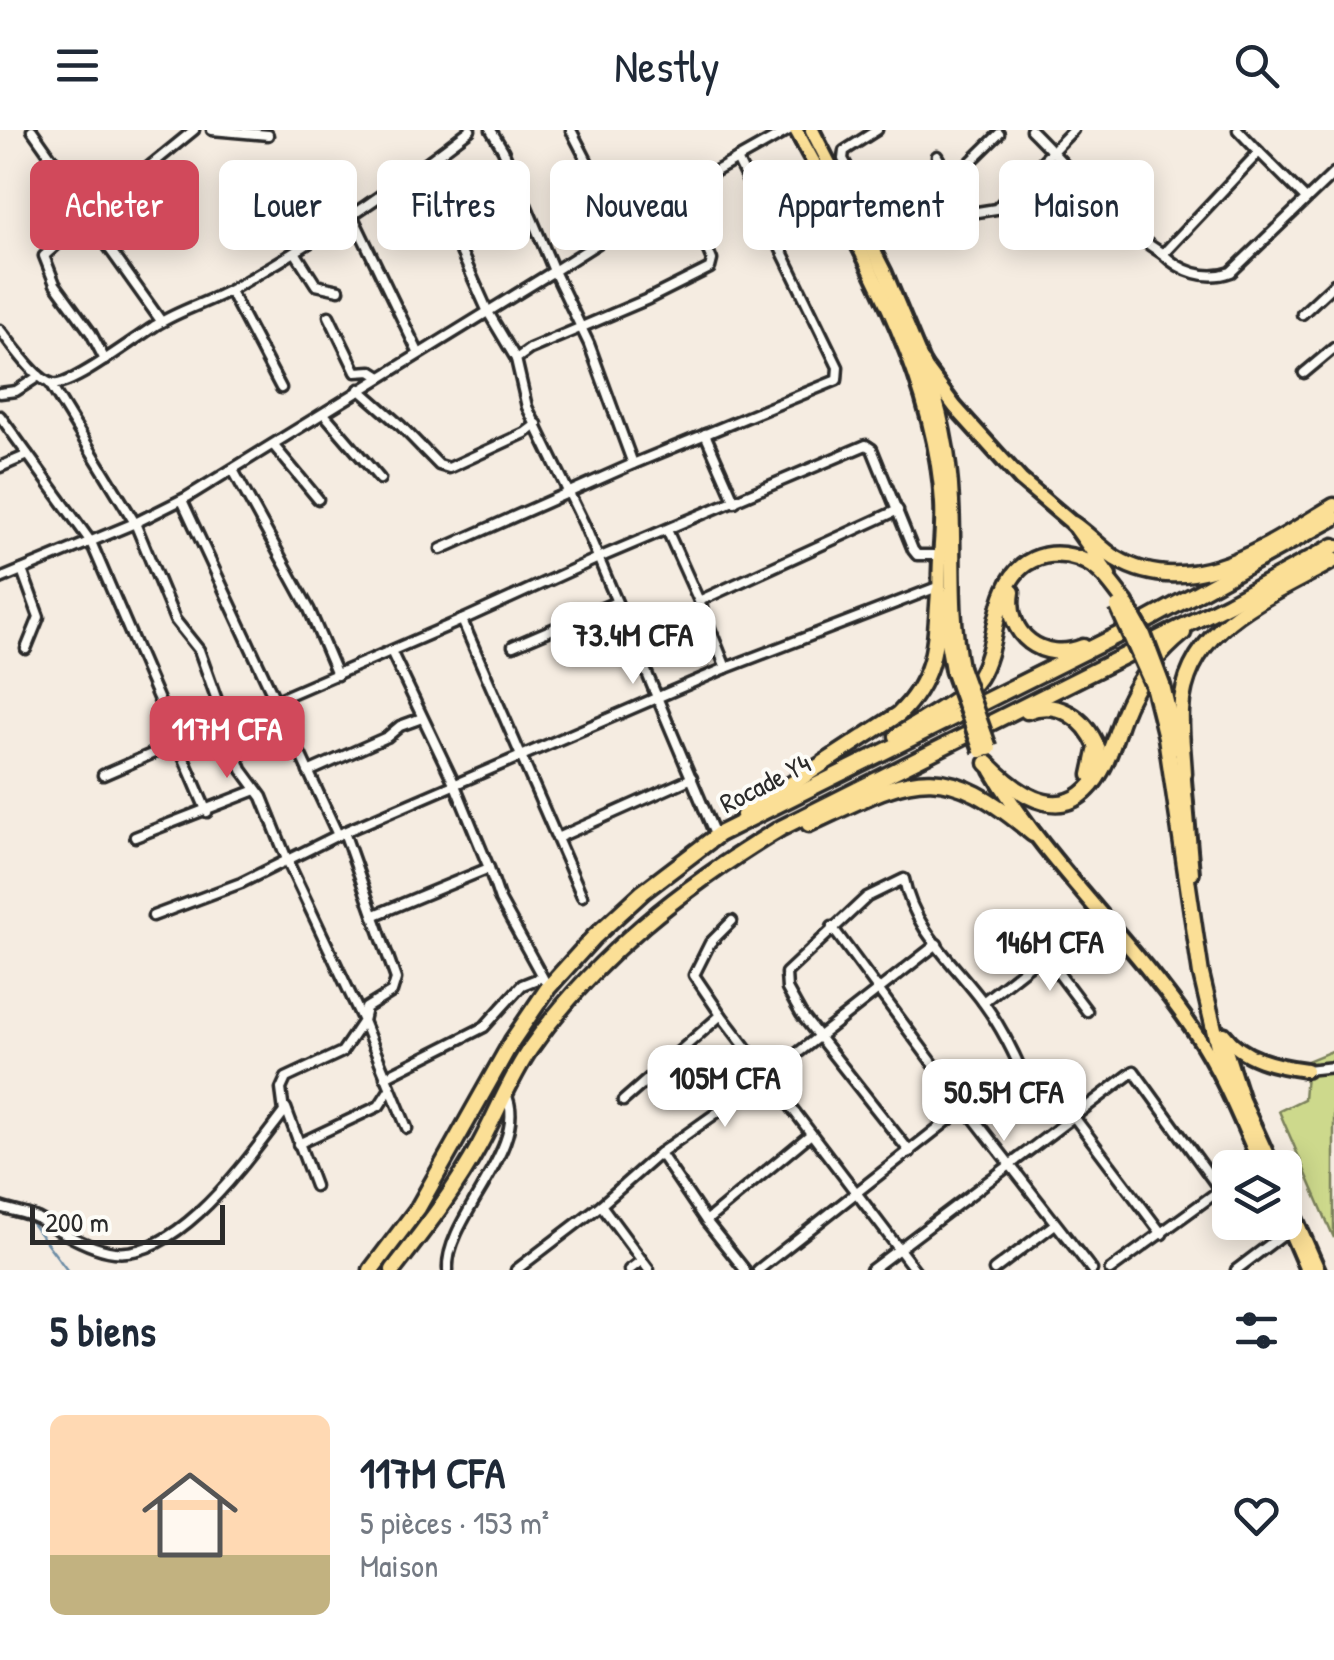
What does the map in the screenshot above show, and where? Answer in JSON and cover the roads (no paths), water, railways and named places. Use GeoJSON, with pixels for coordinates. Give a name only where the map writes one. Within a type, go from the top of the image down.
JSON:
{"type":"FeatureCollection","features":[{"type":"Feature","properties":{"kind":"highway"},"geometry":{"type":"LineString","coordinates":[[923,364],[938,402],[951,503],[950,598],[956,669],[986,754],[1016,792],[1040,802],[1061,803],[1091,786],[1102,771],[1130,699],[1152,661],[1182,634],[1228,604]]}},
{"type":"Feature","properties":{"kind":"highway"},"geometry":{"type":"LineString","coordinates":[[1073,524],[1114,557],[1146,571],[1176,577],[1210,572],[1334,506]]}},
{"type":"Feature","properties":{"kind":"highway","name":"Rocade Y4"},"geometry":{"type":"LineString","coordinates":[[372,1270],[418,1208],[545,983],[643,892],[718,836],[1148,620],[1334,518]]}},
{"type":"Feature","properties":{"kind":"highway","name":"Rocade Y4"},"geometry":{"type":"LineString","coordinates":[[393,1270],[431,1221],[478,1148],[528,1052],[598,967],[658,911],[720,865],[781,828],[1228,604],[1334,546]]}},
{"type":"Feature","properties":{"kind":"highway"},"geometry":{"type":"LineString","coordinates":[[834,776],[977,681],[990,652],[1004,592],[1014,573],[1030,560],[1050,553],[1070,554],[1098,569],[1122,605],[1158,685],[1200,974],[1226,1084]]}},
{"type":"Feature","properties":{"kind":"highway"},"geometry":{"type":"LineString","coordinates":[[1122,605],[1093,575],[1069,561],[1050,559],[1019,577],[1010,595],[1015,629],[1046,652],[1075,650],[1148,620]]}},
{"type":"Feature","properties":{"kind":"highway"},"geometry":{"type":"LineString","coordinates":[[1184,774],[1184,689],[1196,657],[1212,634],[1240,611],[1334,560]]}},
{"type":"Feature","properties":{"kind":"highway"},"geometry":{"type":"LineString","coordinates":[[718,836],[763,800],[899,714],[920,694],[934,659],[939,589]]}},
{"type":"Feature","properties":{"kind":"highway"},"geometry":{"type":"LineString","coordinates":[[966,735],[1035,708],[1052,707],[1081,720],[1097,747],[1088,782],[1060,796],[1040,796],[1020,788],[986,754]]}},
{"type":"Feature","properties":{"kind":"highway"},"geometry":{"type":"LineString","coordinates":[[598,967],[735,866],[800,828],[886,789],[919,781],[960,785],[997,803],[1033,834]]}},
{"type":"Feature","properties":{"kind":"main road"},"geometry":{"type":"LineString","coordinates":[[793,130],[860,246],[910,364],[926,414],[942,503],[939,589],[956,669]]}},
{"type":"Feature","properties":{"kind":"main road"},"geometry":{"type":"LineString","coordinates":[[812,130],[884,274],[923,364],[1021,480],[1073,524],[1122,605]]}},
{"type":"Feature","properties":{"kind":"main road"},"geometry":{"type":"LineString","coordinates":[[1158,685],[1184,774],[1192,874],[1218,1024],[1242,1100],[1264,1150]]}},
{"type":"Feature","properties":{"kind":"main road"},"geometry":{"type":"LineString","coordinates":[[986,754],[1033,834],[1146,970],[1209,1055],[1254,1150]]}},
{"type":"Feature","properties":{"kind":"main road"},"geometry":{"type":"LineString","coordinates":[[1218,1024],[1240,1050],[1261,1060],[1306,1070]]}},
{"type":"Feature","properties":{"kind":"main road"},"geometry":{"type":"LineString","coordinates":[[1302,1234],[1318,1270]]}},
{"type":"Feature","properties":{"kind":"main road"},"geometry":{"type":"LineString","coordinates":[[1294,1240],[1307,1270]]}},
{"type":"Feature","properties":{"kind":"street"},"geometry":{"type":"LineString","coordinates":[[32,130],[53,160]]}},
{"type":"Feature","properties":{"kind":"street"},"geometry":{"type":"LineString","coordinates":[[157,160],[194,130]]}},
{"type":"Feature","properties":{"kind":"street"},"geometry":{"type":"LineString","coordinates":[[212,130],[268,135]]}},
{"type":"Feature","properties":{"kind":"street"},"geometry":{"type":"LineString","coordinates":[[432,160],[470,130]]}},
{"type":"Feature","properties":{"kind":"street"},"geometry":{"type":"LineString","coordinates":[[491,130],[582,327],[632,464]]}},
{"type":"Feature","properties":{"kind":"street"},"geometry":{"type":"LineString","coordinates":[[571,130],[586,160]]}},
{"type":"Feature","properties":{"kind":"street"},"geometry":{"type":"LineString","coordinates":[[723,167],[793,130]]}},
{"type":"Feature","properties":{"kind":"street"},"geometry":{"type":"LineString","coordinates":[[843,160],[844,151],[877,130]]}},
{"type":"Feature","properties":{"kind":"street"},"geometry":{"type":"LineString","coordinates":[[1032,130],[1131,234],[1192,273],[1219,276],[1231,272],[1334,173]]}},
{"type":"Feature","properties":{"kind":"street"},"geometry":{"type":"LineString","coordinates":[[979,211],[996,209],[1073,130]]}},
{"type":"Feature","properties":{"kind":"street"},"geometry":{"type":"LineString","coordinates":[[1238,130],[1305,198]]}},
{"type":"Feature","properties":{"kind":"street"},"geometry":{"type":"LineString","coordinates":[[972,160],[999,134]]}},
{"type":"Feature","properties":{"kind":"street"},"geometry":{"type":"LineString","coordinates":[[1163,254],[1259,152]]}},
{"type":"Feature","properties":{"kind":"street"},"geometry":{"type":"LineString","coordinates":[[938,156],[940,160]]}},
{"type":"Feature","properties":{"kind":"street"},"geometry":{"type":"LineString","coordinates":[[441,550],[632,464],[837,380],[839,374],[738,158]]}},
{"type":"Feature","properties":{"kind":"street"},"geometry":{"type":"LineString","coordinates":[[357,226],[418,352]]}},
{"type":"Feature","properties":{"kind":"street"},"geometry":{"type":"LineString","coordinates":[[51,250],[44,256],[55,284],[91,333],[104,360]]}},
{"type":"Feature","properties":{"kind":"street"},"geometry":{"type":"LineString","coordinates":[[111,250],[161,322]]}},
{"type":"Feature","properties":{"kind":"street"},"geometry":{"type":"LineString","coordinates":[[50,384],[62,384],[161,322],[230,291],[298,250]]}},
{"type":"Feature","properties":{"kind":"street"},"geometry":{"type":"LineString","coordinates":[[460,250],[488,312],[516,360],[527,407],[570,493],[614,603],[718,836]]}},
{"type":"Feature","properties":{"kind":"street"},"geometry":{"type":"LineString","coordinates":[[0,579],[182,500],[589,250]]}},
{"type":"Feature","properties":{"kind":"street"},"geometry":{"type":"LineString","coordinates":[[516,360],[530,349],[710,268],[708,250]]}},
{"type":"Feature","properties":{"kind":"street"},"geometry":{"type":"LineString","coordinates":[[295,252],[316,285],[338,290]]}},
{"type":"Feature","properties":{"kind":"street"},"geometry":{"type":"LineString","coordinates":[[1302,314],[1334,284]]}},
{"type":"Feature","properties":{"kind":"street"},"geometry":{"type":"LineString","coordinates":[[230,291],[281,388]]}},
{"type":"Feature","properties":{"kind":"street"},"geometry":{"type":"LineString","coordinates":[[330,316],[356,372],[371,371],[379,376]]}},
{"type":"Feature","properties":{"kind":"street"},"geometry":{"type":"LineString","coordinates":[[0,330],[50,384],[135,523],[175,620],[198,650],[242,770],[280,838],[408,1128]]}},
{"type":"Feature","properties":{"kind":"street"},"geometry":{"type":"LineString","coordinates":[[1304,373],[1334,348]]}},
{"type":"Feature","properties":{"kind":"street"},"geometry":{"type":"LineString","coordinates":[[0,393],[16,391],[39,376]]}},
{"type":"Feature","properties":{"kind":"street"},"geometry":{"type":"LineString","coordinates":[[359,389],[439,466],[449,468],[536,424]]}},
{"type":"Feature","properties":{"kind":"street"},"geometry":{"type":"LineString","coordinates":[[325,415],[380,479]]}},
{"type":"Feature","properties":{"kind":"street"},"geometry":{"type":"LineString","coordinates":[[0,416],[91,542],[207,812]]}},
{"type":"Feature","properties":{"kind":"street"},"geometry":{"type":"LineString","coordinates":[[705,434],[735,502]]}},
{"type":"Feature","properties":{"kind":"street"},"geometry":{"type":"LineString","coordinates":[[103,775],[866,445],[872,448],[918,555],[942,555]]}},
{"type":"Feature","properties":{"kind":"street"},"geometry":{"type":"LineString","coordinates":[[274,446],[318,499]]}},
{"type":"Feature","properties":{"kind":"street"},"geometry":{"type":"LineString","coordinates":[[0,466],[28,455]]}},
{"type":"Feature","properties":{"kind":"street"},"geometry":{"type":"LineString","coordinates":[[233,470],[309,609],[336,675]]}},
{"type":"Feature","properties":{"kind":"street"},"geometry":{"type":"LineString","coordinates":[[182,500],[308,772],[341,834],[390,955],[396,987],[366,1008],[363,1021],[342,1052],[286,1078],[281,1089],[314,1186]]}},
{"type":"Feature","properties":{"kind":"street"},"geometry":{"type":"LineString","coordinates":[[699,601],[898,510]]}},
{"type":"Feature","properties":{"kind":"street"},"geometry":{"type":"LineString","coordinates":[[667,530],[726,668]]}},
{"type":"Feature","properties":{"kind":"street"},"geometry":{"type":"LineString","coordinates":[[22,570],[39,617],[26,649]]}},
{"type":"Feature","properties":{"kind":"street"},"geometry":{"type":"LineString","coordinates":[[153,916],[288,862],[341,834],[726,668],[939,589]]}},
{"type":"Feature","properties":{"kind":"street"},"geometry":{"type":"LineString","coordinates":[[514,646],[614,603]]}},
{"type":"Feature","properties":{"kind":"street"},"geometry":{"type":"LineString","coordinates":[[462,620],[582,896]]}},
{"type":"Feature","properties":{"kind":"street"},"geometry":{"type":"LineString","coordinates":[[385,1077],[489,1024],[522,985],[545,983],[500,900],[456,785],[391,651]]}},
{"type":"Feature","properties":{"kind":"street"},"geometry":{"type":"LineString","coordinates":[[308,772],[387,738],[400,726],[422,718]]}},
{"type":"Feature","properties":{"kind":"street"},"geometry":{"type":"LineString","coordinates":[[557,838],[692,778]]}},
{"type":"Feature","properties":{"kind":"street"},"geometry":{"type":"LineString","coordinates":[[135,837],[256,790]]}},
{"type":"Feature","properties":{"kind":"street"},"geometry":{"type":"LineString","coordinates":[[375,915],[489,868]]}},
{"type":"Feature","properties":{"kind":"street"},"geometry":{"type":"LineString","coordinates":[[910,1152],[819,1036],[787,989],[786,972],[867,897],[904,879],[921,924],[1011,1043],[1027,1084],[1058,1100],[1074,1117],[1162,1234]]}},
{"type":"Feature","properties":{"kind":"street"},"geometry":{"type":"LineString","coordinates":[[732,921],[710,943],[694,975],[915,1270]]}},
{"type":"Feature","properties":{"kind":"street"},"geometry":{"type":"LineString","coordinates":[[832,927],[1092,1270]]}},
{"type":"Feature","properties":{"kind":"street"},"geometry":{"type":"LineString","coordinates":[[516,1270],[601,1205],[660,1152],[767,1077],[936,944]]}},
{"type":"Feature","properties":{"kind":"street"},"geometry":{"type":"LineString","coordinates":[[982,1002],[1044,954],[1086,1011]]}},
{"type":"Feature","properties":{"kind":"street"},"geometry":{"type":"LineString","coordinates":[[622,1101],[721,1016]]}},
{"type":"Feature","properties":{"kind":"street"},"geometry":{"type":"LineString","coordinates":[[1306,1070],[1334,1067]]}},
{"type":"Feature","properties":{"kind":"street"},"geometry":{"type":"LineString","coordinates":[[871,1270],[1134,1070],[1220,1190],[1110,1270]]}},
{"type":"Feature","properties":{"kind":"street"},"geometry":{"type":"LineString","coordinates":[[298,1144],[379,1106],[390,1090]]}},
{"type":"Feature","properties":{"kind":"street"},"geometry":{"type":"LineString","coordinates":[[448,1270],[450,1244],[480,1194],[506,1133],[512,1109],[506,1094]]}},
{"type":"Feature","properties":{"kind":"street"},"geometry":{"type":"LineString","coordinates":[[0,1207],[32,1216],[108,1251],[130,1252],[149,1247],[182,1226],[238,1172],[284,1112],[283,1098]]}},
{"type":"Feature","properties":{"kind":"street"},"geometry":{"type":"LineString","coordinates":[[758,1270],[966,1107]]}},
{"type":"Feature","properties":{"kind":"street"},"geometry":{"type":"LineString","coordinates":[[706,1221],[810,1134]]}},
{"type":"Feature","properties":{"kind":"street"},"geometry":{"type":"LineString","coordinates":[[660,1152],[706,1221],[746,1270]]}},
{"type":"Feature","properties":{"kind":"street"},"geometry":{"type":"LineString","coordinates":[[601,1205],[649,1270]]}},
{"type":"Feature","properties":{"kind":"street"},"geometry":{"type":"LineString","coordinates":[[994,1270],[1056,1224]]}},
{"type":"Feature","properties":{"kind":"street"},"geometry":{"type":"LineString","coordinates":[[1236,1270],[1269,1240]]}},
{"type":"Feature","properties":{"kind":"street"},"geometry":{"type":"LineString","coordinates":[[628,1270],[642,1260]]}},
{"type":"Feature","properties":{"kind":"waterway"},"geometry":{"type":"LineString","coordinates":[[15,1215],[31,1222],[67,1270]]}}]}
